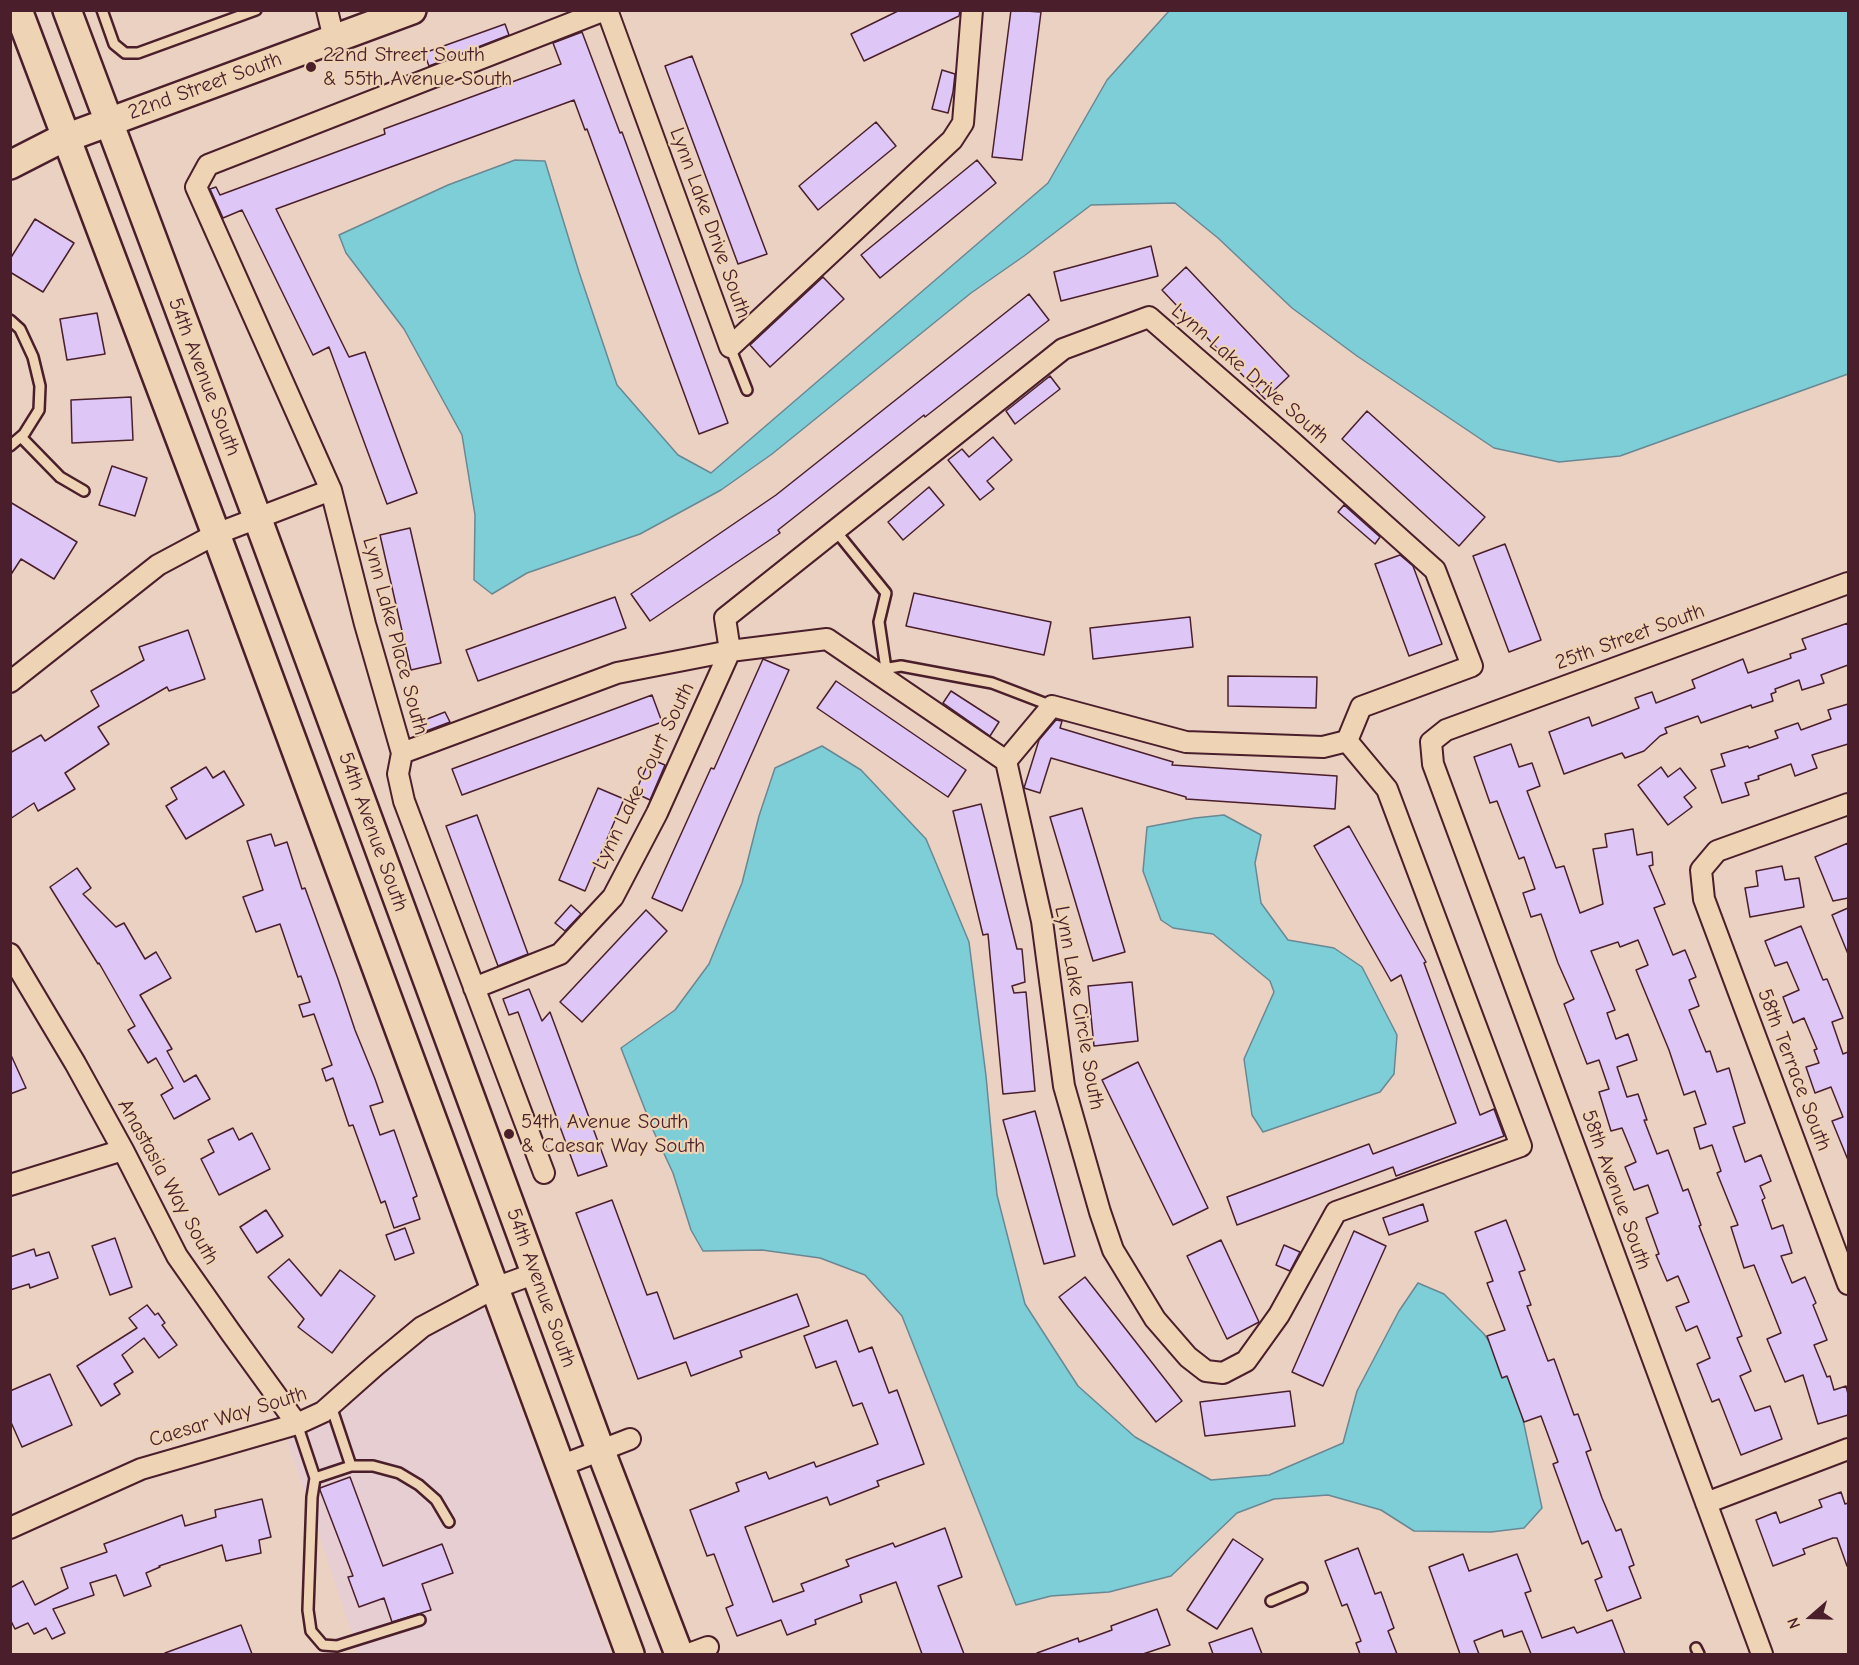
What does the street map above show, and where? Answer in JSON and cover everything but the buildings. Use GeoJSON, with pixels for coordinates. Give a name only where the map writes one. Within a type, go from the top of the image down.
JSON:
{"type":"FeatureCollection","features":[{"type":"Feature","properties":{"kind":"main road","name":"54th Avenue South"},"geometry":{"type":"LineString","coordinates":[[18,10],[216,534],[630,1654]]}},
{"type":"Feature","properties":{"kind":"main road","name":"54th Avenue South"},"geometry":{"type":"LineString","coordinates":[[67,10],[257,517],[600,1449],[679,1654]]}},
{"type":"Feature","properties":{"kind":"main road","name":"22nd Street South"},"geometry":{"type":"LineString","coordinates":[[10,165],[65,138],[412,10]]}},
{"type":"Feature","properties":{"kind":"street"},"geometry":{"type":"LineString","coordinates":[[327,10],[334,39]]}},
{"type":"Feature","properties":{"kind":"street","name":"Lynn Lake Drive South"},"geometry":{"type":"LineString","coordinates":[[196,187],[208,165],[606,10],[730,346],[952,140],[963,123],[972,10]]}},
{"type":"Feature","properties":{"kind":"street","name":"Lynn Lake Place South"},"geometry":{"type":"LineString","coordinates":[[196,187],[331,490],[365,624],[402,753],[398,774],[404,801],[544,1173]]}},
{"type":"Feature","properties":{"kind":"street","name":"Lynn Lake Drive South"},"geometry":{"type":"LineString","coordinates":[[730,651],[725,618],[835,530],[1063,349],[1149,317],[1435,570],[1472,666],[1361,707],[1347,741]]}},
{"type":"Feature","properties":{"kind":"street"},"geometry":{"type":"LineString","coordinates":[[10,682],[158,565],[216,534],[331,490]]}},
{"type":"Feature","properties":{"kind":"street","name":"25th Street South"},"geometry":{"type":"LineString","coordinates":[[1431,742],[1446,730],[1848,583]]}},
{"type":"Feature","properties":{"kind":"street"},"geometry":{"type":"LineString","coordinates":[[402,753],[617,673],[730,651],[827,639],[880,670],[1005,761],[1052,706],[1186,742],[1323,747],[1347,741]]}},
{"type":"Feature","properties":{"kind":"street","name":"Lynn Lake Court South"},"geometry":{"type":"LineString","coordinates":[[474,988],[560,954],[613,897],[657,813],[730,651]]}},
{"type":"Feature","properties":{"kind":"street","name":"Lynn Lake Circle South"},"geometry":{"type":"LineString","coordinates":[[1005,761],[1042,921],[1064,1086],[1113,1250],[1155,1319],[1188,1357],[1206,1371],[1223,1373],[1246,1361],[1279,1315],[1336,1212],[1521,1146],[1387,789],[1347,741]]}},
{"type":"Feature","properties":{"kind":"street","name":"58th Avenue South"},"geometry":{"type":"LineString","coordinates":[[1431,742],[1433,764],[1762,1654]]}},
{"type":"Feature","properties":{"kind":"street","name":"58th Terrace South"},"geometry":{"type":"LineString","coordinates":[[1848,804],[1717,851],[1701,870],[1704,899],[1848,1284]]}},
{"type":"Feature","properties":{"kind":"street","name":"Anastasia Way South"},"geometry":{"type":"LineString","coordinates":[[10,954],[123,1150],[177,1256],[297,1424]]}},
{"type":"Feature","properties":{"kind":"street"},"geometry":{"type":"LineString","coordinates":[[10,1185],[123,1150]]}},
{"type":"Feature","properties":{"kind":"street","name":"Caesar Way South"},"geometry":{"type":"LineString","coordinates":[[10,1528],[141,1469],[297,1424],[323,1412],[422,1327],[495,1288],[536,1273]]}},
{"type":"Feature","properties":{"kind":"street"},"geometry":{"type":"LineString","coordinates":[[560,1466],[630,1439]]}},
{"type":"Feature","properties":{"kind":"street"},"geometry":{"type":"LineString","coordinates":[[1706,1503],[1848,1449]]}},
{"type":"Feature","properties":{"kind":"street"},"geometry":{"type":"LineString","coordinates":[[688,1654],[708,1647]]}},
{"type":"Feature","properties":{"kind":"lane"},"geometry":{"type":"LineString","coordinates":[[102,10],[114,44],[125,53],[138,53],[256,10]]}},
{"type":"Feature","properties":{"kind":"lane"},"geometry":{"type":"LineString","coordinates":[[10,320],[20,329],[33,357],[40,386],[39,410],[21,437],[10,446]]}},
{"type":"Feature","properties":{"kind":"lane"},"geometry":{"type":"LineString","coordinates":[[730,346],[747,390]]}},
{"type":"Feature","properties":{"kind":"lane"},"geometry":{"type":"LineString","coordinates":[[21,437],[60,477],[84,490]]}},
{"type":"Feature","properties":{"kind":"lane"},"geometry":{"type":"LineString","coordinates":[[835,530],[885,593],[879,622],[880,670],[901,666],[992,683],[1052,706]]}},
{"type":"Feature","properties":{"kind":"lane"},"geometry":{"type":"LineString","coordinates":[[331,1406],[351,1466]]}},
{"type":"Feature","properties":{"kind":"lane"},"geometry":{"type":"LineString","coordinates":[[297,1424],[315,1478],[312,1497],[308,1610],[311,1631],[323,1645],[337,1646],[420,1620]]}},
{"type":"Feature","properties":{"kind":"lane"},"geometry":{"type":"LineString","coordinates":[[315,1478],[351,1466],[373,1466],[399,1473],[419,1485],[436,1500],[449,1522]]}},
{"type":"Feature","properties":{"kind":"lane"},"geometry":{"type":"LineString","coordinates":[[1271,1601],[1302,1588]]}},
{"type":"Feature","properties":{"kind":"shaded area"},"geometry":{"type":"Polygon","coordinates":[[[482,1304],[611,1654],[359,1654],[286,1436],[293,1434],[295,1436],[302,1431],[428,1334],[482,1304]]]}},
{"type":"Feature","properties":{"kind":"water"},"geometry":{"type":"Polygon","coordinates":[[[1169,11],[1848,11],[1848,374],[1620,456],[1559,462],[1494,448],[1357,356],[1292,308],[1218,238],[1175,203],[1091,205],[971,293],[772,454],[721,490],[640,534],[527,573],[492,594],[474,580],[475,515],[462,435],[404,329],[346,253],[339,235],[448,185],[515,160],[545,161],[617,385],[678,455],[711,473],[1048,183],[1107,80],[1169,11]]]}},
{"type":"Feature","properties":{"kind":"water"},"geometry":{"type":"Polygon","coordinates":[[[822,746],[861,770],[926,839],[969,942],[986,1076],[997,1195],[1025,1304],[1078,1386],[1135,1437],[1211,1480],[1269,1475],[1343,1443],[1357,1391],[1399,1311],[1418,1283],[1444,1294],[1484,1334],[1514,1378],[1542,1508],[1524,1528],[1491,1532],[1414,1531],[1381,1510],[1328,1495],[1274,1499],[1237,1513],[1171,1576],[1109,1592],[1051,1596],[1016,1605],[902,1316],[865,1275],[820,1258],[762,1250],[703,1251],[691,1230],[673,1173],[653,1130],[621,1048],[675,1010],[709,964],[742,883],[759,816],[775,768],[822,746]]]}},
{"type":"Feature","properties":{"kind":"water"},"geometry":{"type":"Polygon","coordinates":[[[1224,815],[1261,835],[1255,863],[1261,903],[1288,940],[1334,948],[1362,967],[1397,1035],[1394,1074],[1380,1092],[1263,1132],[1252,1115],[1244,1059],[1274,992],[1270,981],[1213,934],[1173,928],[1161,920],[1143,871],[1147,827],[1224,815]]]}},
{"type":"Feature","properties":{"kind":"place","name":"22nd Street South & 55th Avenue South"},"geometry":{"type":"Point","coordinates":[311,67]}},
{"type":"Feature","properties":{"kind":"place","name":"54th Avenue South & Caesar Way South"},"geometry":{"type":"Point","coordinates":[509,1134]}}]}
